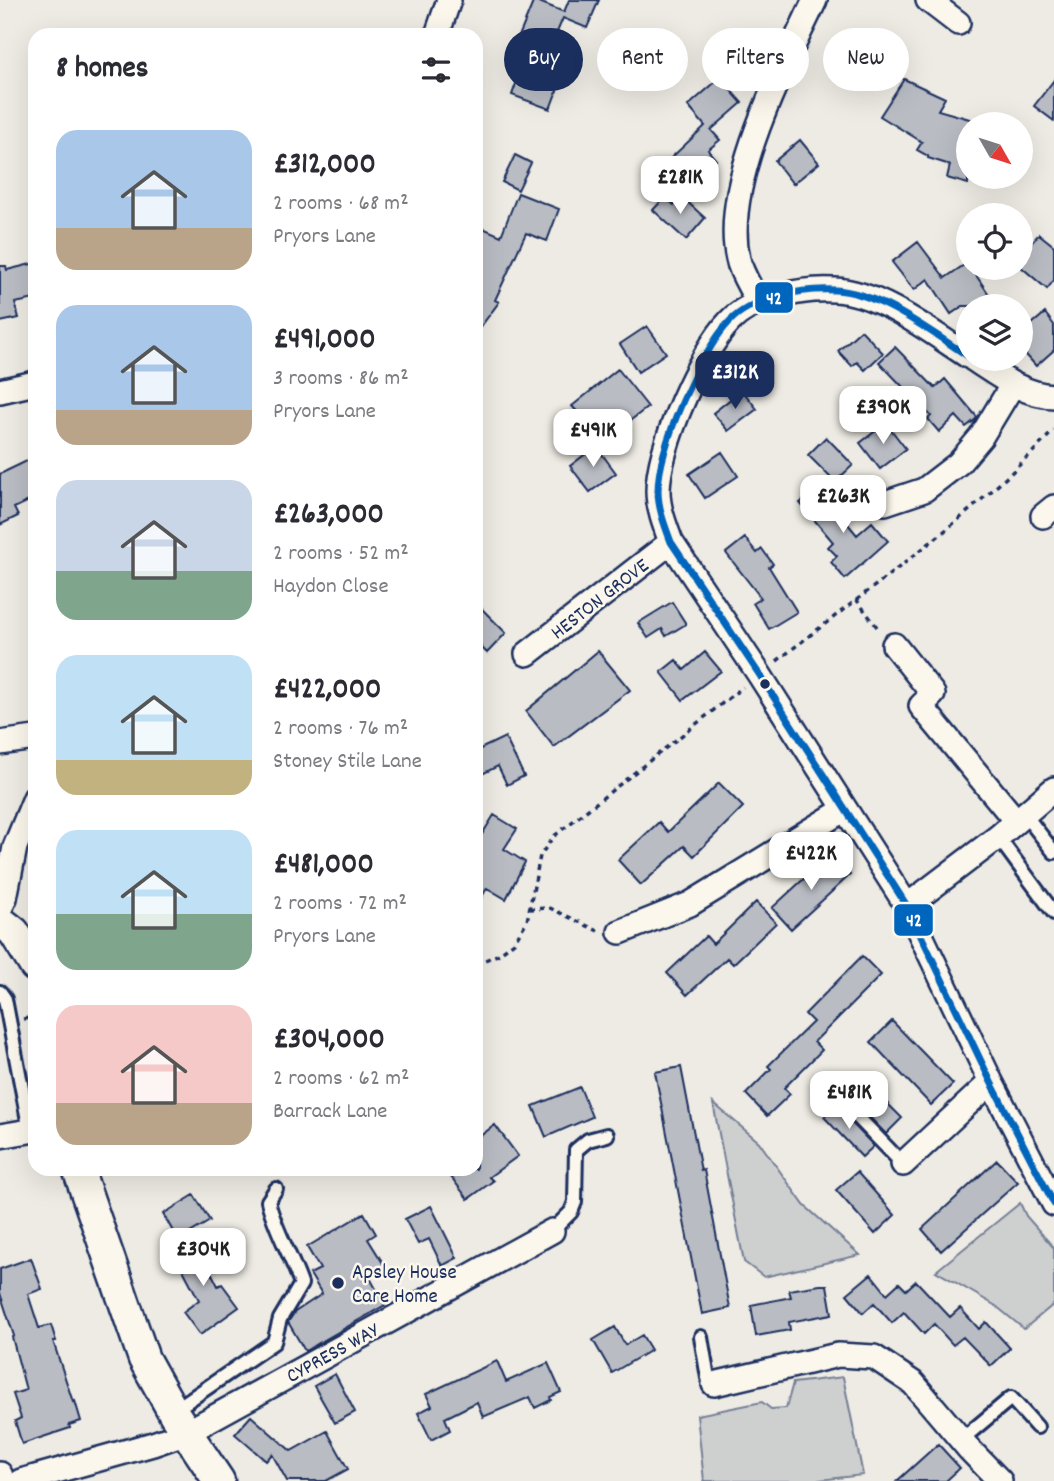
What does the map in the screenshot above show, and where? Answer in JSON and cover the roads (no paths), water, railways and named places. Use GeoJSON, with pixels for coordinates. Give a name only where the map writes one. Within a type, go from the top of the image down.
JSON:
{"type":"FeatureCollection","features":[{"type":"Feature","properties":{"kind":"street"},"geometry":{"type":"LineString","coordinates":[[439,28],[449,0]]}},
{"type":"Feature","properties":{"kind":"street"},"geometry":{"type":"LineString","coordinates":[[758,303],[738,260],[735,219],[740,186],[750,150],[815,0]]}},
{"type":"Feature","properties":{"kind":"street"},"geometry":{"type":"LineString","coordinates":[[928,0],[958,23]]}},
{"type":"Feature","properties":{"kind":"street"},"geometry":{"type":"LineString","coordinates":[[956,349],[876,300],[838,290],[801,290],[758,303],[731,320],[701,363],[661,460],[658,492],[663,521],[671,542],[760,674],[907,906],[991,1082],[1054,1204]]}},
{"type":"Feature","properties":{"kind":"street"},"geometry":{"type":"LineString","coordinates":[[992,371],[1013,384],[1040,395],[1054,396]]}},
{"type":"Feature","properties":{"kind":"street"},"geometry":{"type":"LineString","coordinates":[[885,503],[924,490],[959,463],[981,437],[1013,384]]}},
{"type":"Feature","properties":{"kind":"street"},"geometry":{"type":"LineString","coordinates":[[0,391],[28,385]]}},
{"type":"Feature","properties":{"kind":"street","name":"HESTON GROVE"},"geometry":{"type":"LineString","coordinates":[[527,654],[671,542]]}},
{"type":"Feature","properties":{"kind":"street"},"geometry":{"type":"LineString","coordinates":[[894,645],[933,694],[921,706],[1021,818]]}},
{"type":"Feature","properties":{"kind":"street"},"geometry":{"type":"LineString","coordinates":[[0,743],[28,739]]}},
{"type":"Feature","properties":{"kind":"street"},"geometry":{"type":"LineString","coordinates":[[907,906],[998,837],[1054,789]]}},
{"type":"Feature","properties":{"kind":"street"},"geometry":{"type":"LineString","coordinates":[[620,932],[690,904],[845,809]]}},
{"type":"Feature","properties":{"kind":"street"},"geometry":{"type":"LineString","coordinates":[[0,909],[15,847],[28,815]]}},
{"type":"Feature","properties":{"kind":"street"},"geometry":{"type":"LineString","coordinates":[[0,921],[14,932],[28,955]]}},
{"type":"Feature","properties":{"kind":"street"},"geometry":{"type":"LineString","coordinates":[[903,1164],[991,1082]]}},
{"type":"Feature","properties":{"kind":"street"},"geometry":{"type":"LineString","coordinates":[[0,1136],[28,1131]]}},
{"type":"Feature","properties":{"kind":"street"},"geometry":{"type":"LineString","coordinates":[[80,1176],[144,1359],[180,1422],[219,1481]]}},
{"type":"Feature","properties":{"kind":"street","name":"CYPRESS WAY"},"geometry":{"type":"LineString","coordinates":[[21,1481],[153,1444],[180,1422],[551,1231]]}},
{"type":"Feature","properties":{"kind":"street"},"geometry":{"type":"LineString","coordinates":[[714,1384],[838,1355],[874,1357],[914,1382],[993,1479]]}},
{"type":"Feature","properties":{"kind":"street"},"geometry":{"type":"LineString","coordinates":[[0,1474],[3,1481]]}},
{"type":"Feature","properties":{"kind":"lane"},"geometry":{"type":"LineString","coordinates":[[1021,818],[1054,852]]}},
{"type":"Feature","properties":{"kind":"lane"},"geometry":{"type":"LineString","coordinates":[[998,837],[1054,913]]}},
{"type":"Feature","properties":{"kind":"lane"},"geometry":{"type":"LineString","coordinates":[[0,992],[5,999],[28,1107]]}},
{"type":"Feature","properties":{"kind":"lane"},"geometry":{"type":"LineString","coordinates":[[846,1105],[903,1164]]}},
{"type":"Feature","properties":{"kind":"lane"},"geometry":{"type":"LineString","coordinates":[[551,1231],[571,1212],[575,1202],[576,1150],[588,1140],[607,1135]]}},
{"type":"Feature","properties":{"kind":"lane"},"geometry":{"type":"LineString","coordinates":[[180,1422],[274,1342],[280,1319],[301,1284],[294,1262],[273,1221],[268,1201],[276,1189]]}},
{"type":"Feature","properties":{"kind":"lane"},"geometry":{"type":"LineString","coordinates":[[701,1337],[708,1378],[714,1384]]}},
{"type":"Feature","properties":{"kind":"lane"},"geometry":{"type":"LineString","coordinates":[[961,1440],[1011,1398],[1037,1427]]}},
{"type":"Feature","properties":{"kind":"place","name":"Apsley House Care Home"},"geometry":{"type":"Point","coordinates":[338,1283]}}]}
